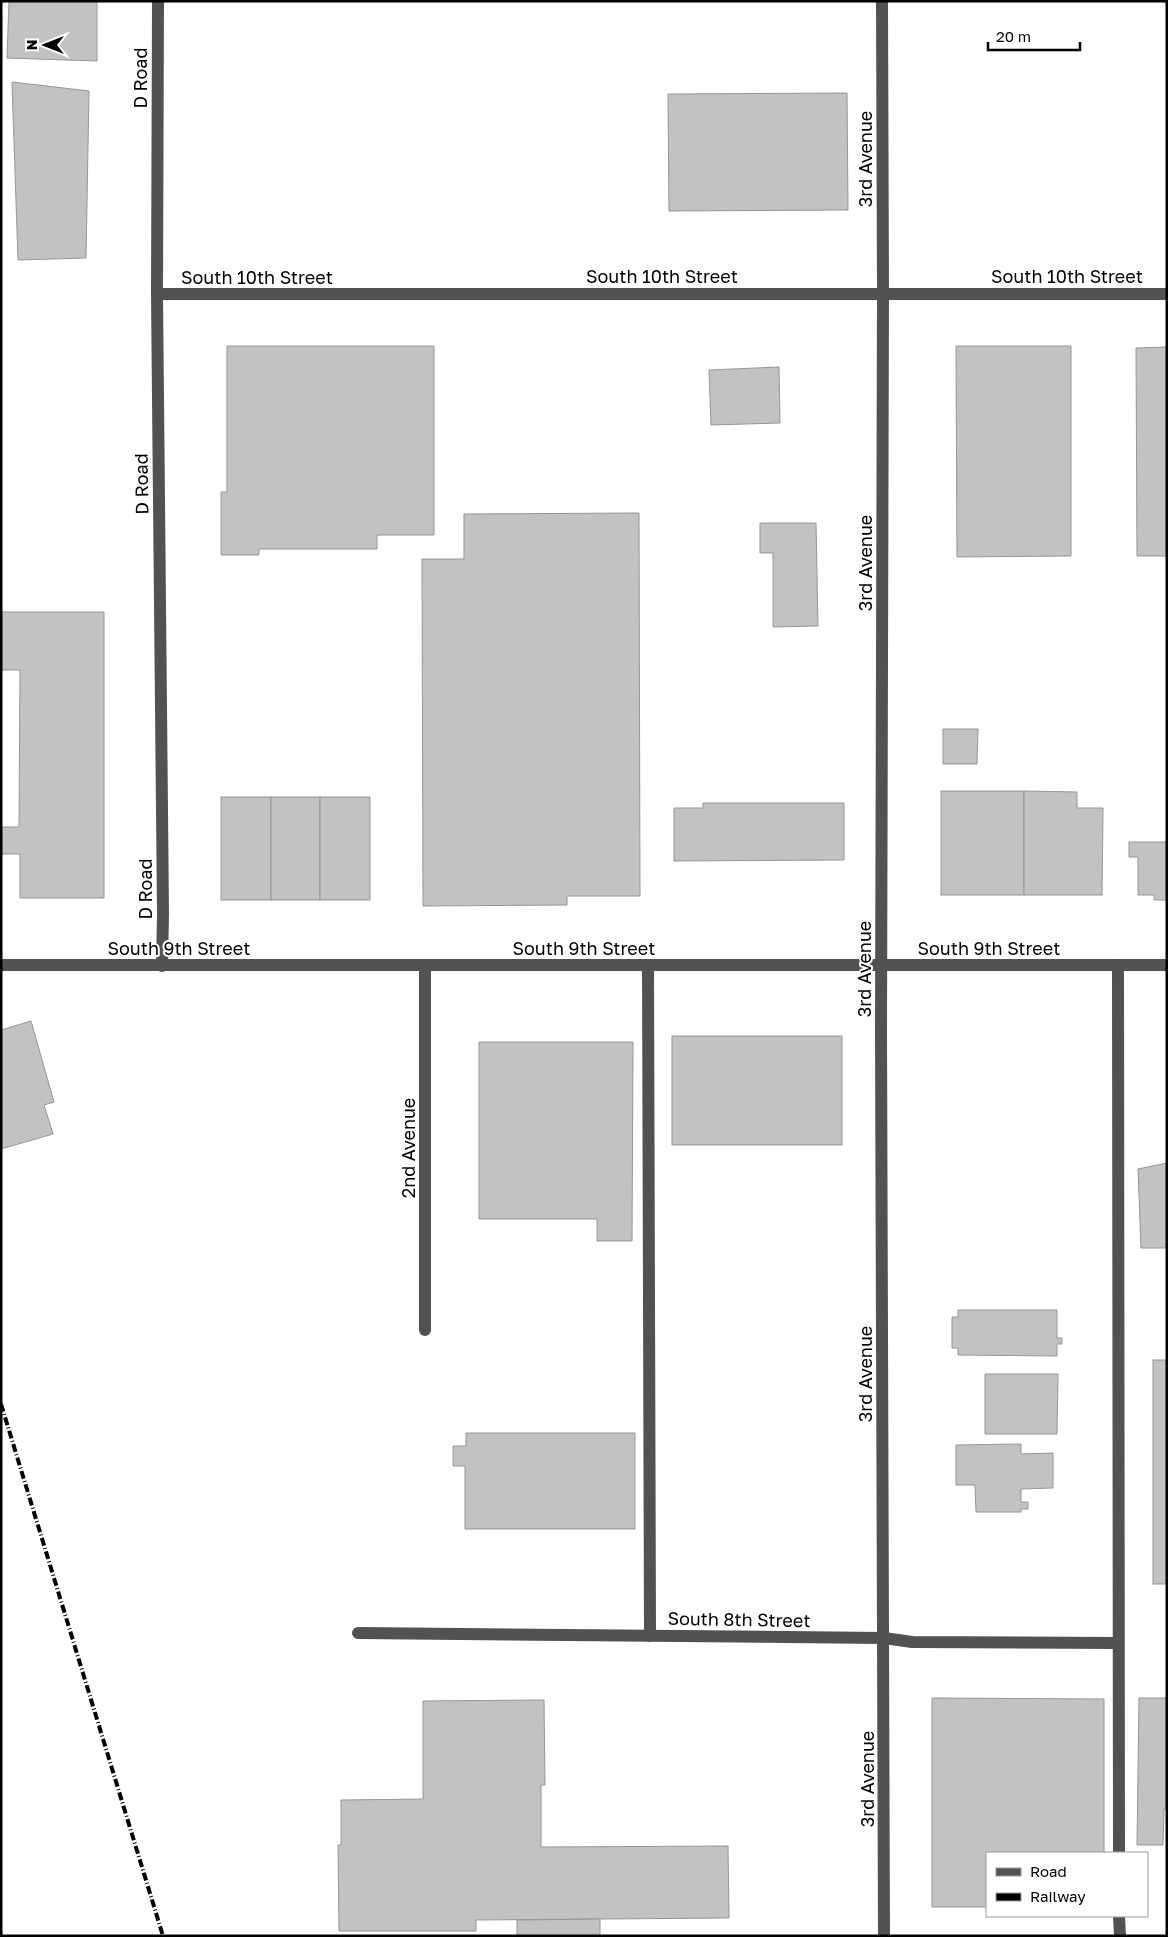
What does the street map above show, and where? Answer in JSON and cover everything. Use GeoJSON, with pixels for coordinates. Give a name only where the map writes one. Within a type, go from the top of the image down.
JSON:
{"type":"FeatureCollection","features":[{"type":"Feature","properties":{"kind":"street","name":"D Road"},"geometry":{"type":"LineString","coordinates":[[158,1],[157,294],[162,966]]}},
{"type":"Feature","properties":{"kind":"street","name":"3rd Avenue"},"geometry":{"type":"LineString","coordinates":[[882,1],[881,965],[884,1936]]}},
{"type":"Feature","properties":{"kind":"street","name":"South 10th Street"},"geometry":{"type":"LineString","coordinates":[[157,294],[1167,294]]}},
{"type":"Feature","properties":{"kind":"street","name":"South 9th Street"},"geometry":{"type":"LineString","coordinates":[[1,965],[1167,965]]}},
{"type":"Feature","properties":{"kind":"street"},"geometry":{"type":"LineString","coordinates":[[648,965],[650,1636]]}},
{"type":"Feature","properties":{"kind":"street"},"geometry":{"type":"LineString","coordinates":[[1118,965],[1119,1852]]}},
{"type":"Feature","properties":{"kind":"street","name":"2nd Avenue"},"geometry":{"type":"LineString","coordinates":[[426,966],[426,1330]]}},
{"type":"Feature","properties":{"kind":"street","name":"South 8th Street"},"geometry":{"type":"LineString","coordinates":[[358,1633],[884,1638],[912,1642],[1118,1643]]}},
{"type":"Feature","properties":{"kind":"street"},"geometry":{"type":"LineString","coordinates":[[1120,1917],[1120,1936]]}},
{"type":"Feature","properties":{"kind":"building"},"geometry":{"type":"Polygon","coordinates":[[[9,1],[97,1],[97,61],[7,58],[9,1]]]}},
{"type":"Feature","properties":{"kind":"building"},"geometry":{"type":"Polygon","coordinates":[[[12,82],[89,91],[86,258],[18,260],[12,82]]]}},
{"type":"Feature","properties":{"kind":"building"},"geometry":{"type":"Polygon","coordinates":[[[847,93],[848,210],[669,211],[668,94],[847,93]]]}},
{"type":"Feature","properties":{"kind":"building"},"geometry":{"type":"Polygon","coordinates":[[[227,346],[434,346],[434,535],[377,535],[377,549],[259,549],[259,555],[221,555],[221,492],[227,492],[227,346]]]}},
{"type":"Feature","properties":{"kind":"building"},"geometry":{"type":"Polygon","coordinates":[[[956,346],[1071,346],[1071,556],[957,557],[956,346]]]}},
{"type":"Feature","properties":{"kind":"building"},"geometry":{"type":"Polygon","coordinates":[[[1167,347],[1167,556],[1137,556],[1136,348],[1167,347]]]}},
{"type":"Feature","properties":{"kind":"building"},"geometry":{"type":"Polygon","coordinates":[[[779,367],[780,423],[711,425],[709,370],[779,367]]]}},
{"type":"Feature","properties":{"kind":"building"},"geometry":{"type":"Polygon","coordinates":[[[639,513],[640,896],[567,896],[567,905],[423,906],[422,559],[464,559],[464,514],[639,513]]]}},
{"type":"Feature","properties":{"kind":"building"},"geometry":{"type":"Polygon","coordinates":[[[760,523],[816,523],[818,626],[773,627],[773,553],[760,553],[760,523]]]}},
{"type":"Feature","properties":{"kind":"building"},"geometry":{"type":"Polygon","coordinates":[[[1,612],[104,612],[104,898],[20,898],[20,854],[1,854],[1,827],[19,827],[20,670],[1,670],[1,612]]]}},
{"type":"Feature","properties":{"kind":"building"},"geometry":{"type":"Polygon","coordinates":[[[943,729],[978,729],[977,764],[943,764],[943,729]]]}},
{"type":"Feature","properties":{"kind":"building"},"geometry":{"type":"Polygon","coordinates":[[[941,791],[1024,791],[1024,895],[941,895],[941,791]]]}},
{"type":"Feature","properties":{"kind":"building"},"geometry":{"type":"Polygon","coordinates":[[[1024,791],[1077,792],[1077,808],[1103,808],[1102,895],[1024,895],[1024,791]]]}},
{"type":"Feature","properties":{"kind":"building"},"geometry":{"type":"Polygon","coordinates":[[[221,797],[271,797],[271,900],[221,900],[221,797]]]}},
{"type":"Feature","properties":{"kind":"building"},"geometry":{"type":"Polygon","coordinates":[[[271,797],[320,797],[320,900],[271,900],[271,797]]]}},
{"type":"Feature","properties":{"kind":"building"},"geometry":{"type":"Polygon","coordinates":[[[320,797],[370,797],[370,900],[320,900],[320,797]]]}},
{"type":"Feature","properties":{"kind":"building"},"geometry":{"type":"Polygon","coordinates":[[[703,803],[844,803],[844,860],[674,861],[674,808],[703,808],[703,803]]]}},
{"type":"Feature","properties":{"kind":"building"},"geometry":{"type":"Polygon","coordinates":[[[1129,842],[1167,842],[1167,900],[1154,900],[1154,895],[1138,895],[1138,857],[1129,857],[1129,842]]]}},
{"type":"Feature","properties":{"kind":"building"},"geometry":{"type":"Polygon","coordinates":[[[31,1021],[54,1102],[44,1105],[53,1134],[1,1149],[1,1030],[31,1021]]]}},
{"type":"Feature","properties":{"kind":"building"},"geometry":{"type":"Polygon","coordinates":[[[672,1036],[842,1036],[842,1145],[672,1145],[672,1036]]]}},
{"type":"Feature","properties":{"kind":"building"},"geometry":{"type":"Polygon","coordinates":[[[479,1042],[633,1042],[632,1241],[597,1241],[597,1219],[479,1219],[479,1042]]]}},
{"type":"Feature","properties":{"kind":"building"},"geometry":{"type":"Polygon","coordinates":[[[1167,1163],[1167,1248],[1141,1248],[1138,1169],[1167,1163]]]}},
{"type":"Feature","properties":{"kind":"building"},"geometry":{"type":"Polygon","coordinates":[[[958,1310],[1057,1310],[1057,1338],[1062,1338],[1062,1344],[1057,1344],[1057,1356],[958,1355],[958,1348],[952,1348],[952,1317],[958,1317],[958,1310]]]}},
{"type":"Feature","properties":{"kind":"building"},"geometry":{"type":"Polygon","coordinates":[[[1153,1360],[1167,1360],[1167,1584],[1153,1584],[1153,1360]]]}},
{"type":"Feature","properties":{"kind":"building"},"geometry":{"type":"Polygon","coordinates":[[[985,1374],[1058,1374],[1057,1434],[985,1434],[985,1374]]]}},
{"type":"Feature","properties":{"kind":"building"},"geometry":{"type":"Polygon","coordinates":[[[466,1433],[635,1433],[635,1529],[465,1529],[465,1466],[453,1466],[453,1446],[466,1446],[466,1433]]]}},
{"type":"Feature","properties":{"kind":"building"},"geometry":{"type":"Polygon","coordinates":[[[1021,1444],[1021,1454],[1053,1453],[1053,1488],[1021,1489],[1021,1502],[1028,1502],[1028,1509],[1021,1509],[1021,1512],[976,1512],[975,1485],[956,1485],[956,1445],[1021,1444]]]}},
{"type":"Feature","properties":{"kind":"building"},"geometry":{"type":"Polygon","coordinates":[[[932,1698],[1104,1699],[1104,1852],[986,1852],[986,1907],[932,1907],[932,1698]]]}},
{"type":"Feature","properties":{"kind":"building"},"geometry":{"type":"Polygon","coordinates":[[[1139,1698],[1167,1698],[1167,1809],[1164,1809],[1163,1845],[1137,1845],[1139,1698]]]}},
{"type":"Feature","properties":{"kind":"building"},"geometry":{"type":"Polygon","coordinates":[[[544,1700],[545,1785],[541,1785],[541,1847],[728,1846],[729,1918],[476,1920],[476,1931],[339,1931],[338,1845],[341,1845],[341,1800],[423,1799],[423,1701],[544,1700]]]}},
{"type":"Feature","properties":{"kind":"building"},"geometry":{"type":"Polygon","coordinates":[[[600,1919],[600,1936],[517,1936],[517,1920],[600,1919]]]}},
{"type":"Feature","properties":{"kind":"railway"},"geometry":{"type":"LineString","coordinates":[[1,1404],[163,1936]]}}]}
